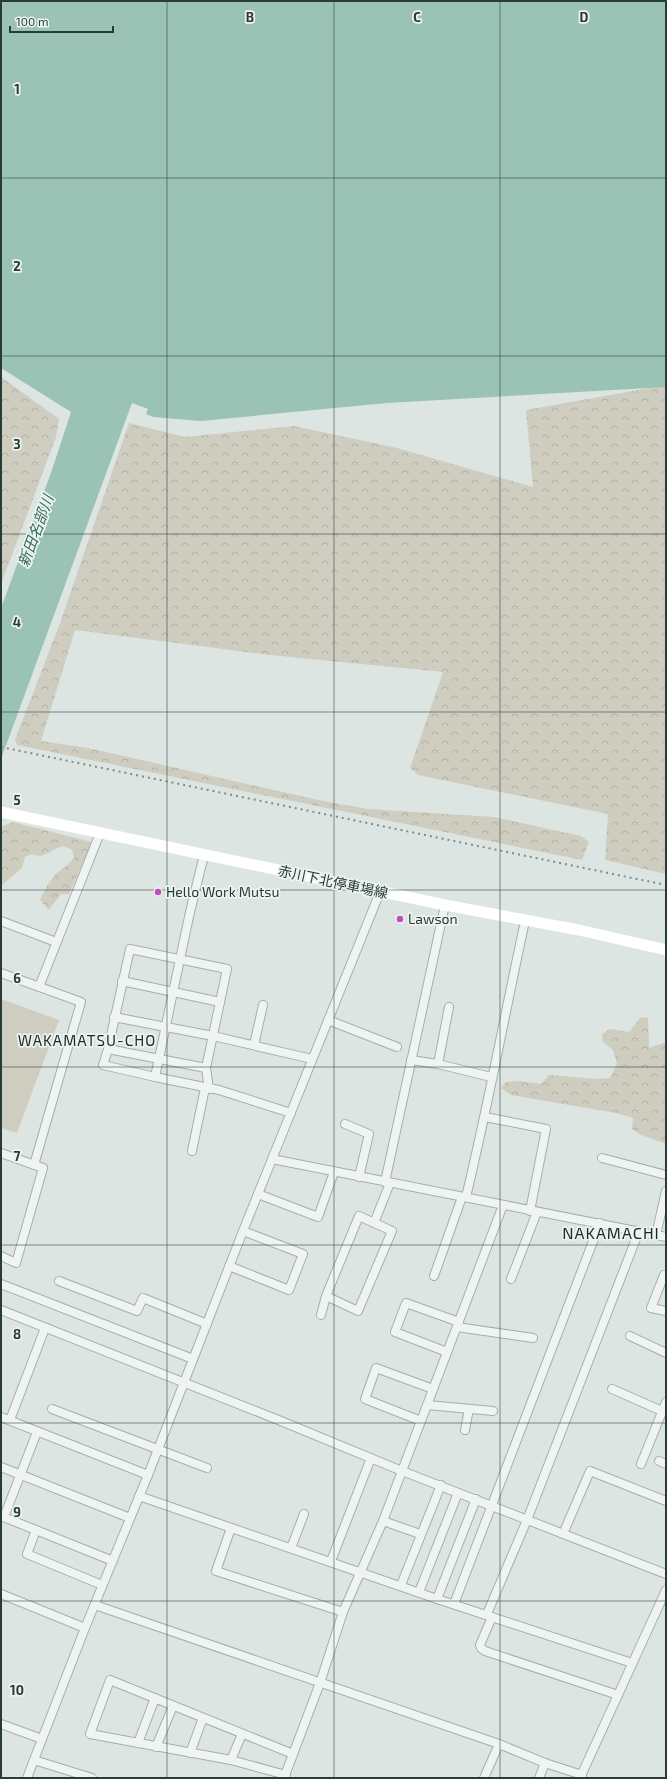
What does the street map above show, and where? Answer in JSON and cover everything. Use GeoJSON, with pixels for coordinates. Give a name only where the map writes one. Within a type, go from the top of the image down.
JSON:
{"type":"FeatureCollection","features":[{"type":"Feature","properties":{"kind":"main road","name":"赤川下北停車場線"},"geometry":{"type":"LineString","coordinates":[[1,812],[445,906],[579,930],[666,950]]}},
{"type":"Feature","properties":{"kind":"street"},"geometry":{"type":"LineString","coordinates":[[39,987],[100,833]]}},
{"type":"Feature","properties":{"kind":"street"},"geometry":{"type":"LineString","coordinates":[[155,1077],[190,912],[204,855]]}},
{"type":"Feature","properties":{"kind":"street"},"geometry":{"type":"LineString","coordinates":[[27,1778],[102,1585],[148,1475],[229,1266],[380,892]]}},
{"type":"Feature","properties":{"kind":"street"},"geometry":{"type":"LineString","coordinates":[[374,1223],[388,1182],[411,1060],[445,906]]}},
{"type":"Feature","properties":{"kind":"street"},"geometry":{"type":"LineString","coordinates":[[434,1276],[464,1197],[485,1117],[525,920]]}},
{"type":"Feature","properties":{"kind":"street"},"geometry":{"type":"LineString","coordinates":[[1,921],[56,942]]}},
{"type":"Feature","properties":{"kind":"street"},"geometry":{"type":"LineString","coordinates":[[192,1151],[207,1089],[206,1068],[227,969],[130,949],[108,1049],[103,1065],[207,1089],[219,1090],[291,1113]]}},
{"type":"Feature","properties":{"kind":"street"},"geometry":{"type":"LineString","coordinates":[[1,973],[81,1002],[34,1164]]}},
{"type":"Feature","properties":{"kind":"street"},"geometry":{"type":"LineString","coordinates":[[122,981],[220,1002]]}},
{"type":"Feature","properties":{"kind":"street"},"geometry":{"type":"LineString","coordinates":[[254,1046],[263,1005]]}},
{"type":"Feature","properties":{"kind":"street"},"geometry":{"type":"LineString","coordinates":[[438,1064],[449,1007]]}},
{"type":"Feature","properties":{"kind":"street"},"geometry":{"type":"LineString","coordinates":[[114,1017],[213,1036],[312,1059]]}},
{"type":"Feature","properties":{"kind":"street"},"geometry":{"type":"LineString","coordinates":[[328,1020],[397,1047]]}},
{"type":"Feature","properties":{"kind":"street"},"geometry":{"type":"LineString","coordinates":[[108,1049],[206,1068]]}},
{"type":"Feature","properties":{"kind":"street"},"geometry":{"type":"LineString","coordinates":[[411,1060],[438,1064],[492,1077]]}},
{"type":"Feature","properties":{"kind":"street"},"geometry":{"type":"LineString","coordinates":[[485,1117],[546,1130],[534,1211],[511,1279]]}},
{"type":"Feature","properties":{"kind":"street"},"geometry":{"type":"LineString","coordinates":[[345,1124],[369,1134],[359,1177]]}},
{"type":"Feature","properties":{"kind":"street"},"geometry":{"type":"LineString","coordinates":[[1,1153],[43,1168],[16,1263],[1,1256]]}},
{"type":"Feature","properties":{"kind":"street"},"geometry":{"type":"LineString","coordinates":[[602,1158],[666,1175]]}},
{"type":"Feature","properties":{"kind":"street"},"geometry":{"type":"LineString","coordinates":[[272,1159],[534,1211],[600,1222],[666,1237]]}},
{"type":"Feature","properties":{"kind":"street"},"geometry":{"type":"LineString","coordinates":[[258,1194],[318,1217],[334,1172]]}},
{"type":"Feature","properties":{"kind":"street"},"geometry":{"type":"LineString","coordinates":[[656,1235],[666,1191]]}},
{"type":"Feature","properties":{"kind":"street"},"geometry":{"type":"LineString","coordinates":[[293,1754],[110,1680],[90,1734],[231,1760],[285,1776],[320,1683],[343,1612],[402,1471],[503,1205]]}},
{"type":"Feature","properties":{"kind":"street"},"geometry":{"type":"LineString","coordinates":[[321,1315],[326,1296],[359,1216],[392,1231],[358,1311],[326,1296]]}},
{"type":"Feature","properties":{"kind":"street"},"geometry":{"type":"LineString","coordinates":[[454,1604],[600,1222]]}},
{"type":"Feature","properties":{"kind":"street"},"geometry":{"type":"LineString","coordinates":[[618,1695],[485,1651],[480,1645],[639,1231]]}},
{"type":"Feature","properties":{"kind":"street"},"geometry":{"type":"LineString","coordinates":[[229,1266],[289,1290],[303,1254],[243,1232]]}},
{"type":"Feature","properties":{"kind":"street"},"geometry":{"type":"LineString","coordinates":[[666,1276],[664,1276],[651,1308],[666,1311]]}},
{"type":"Feature","properties":{"kind":"street"},"geometry":{"type":"LineString","coordinates":[[59,1281],[137,1311],[143,1298],[207,1324]]}},
{"type":"Feature","properties":{"kind":"street"},"geometry":{"type":"LineString","coordinates":[[1,1284],[193,1359]]}},
{"type":"Feature","properties":{"kind":"street"},"geometry":{"type":"LineString","coordinates":[[447,1352],[395,1332],[406,1303],[458,1324],[533,1338]]}},
{"type":"Feature","properties":{"kind":"street"},"geometry":{"type":"LineString","coordinates":[[1,1310],[402,1471],[666,1574]]}},
{"type":"Feature","properties":{"kind":"street"},"geometry":{"type":"LineString","coordinates":[[10,1420],[45,1328]]}},
{"type":"Feature","properties":{"kind":"street"},"geometry":{"type":"LineString","coordinates":[[630,1336],[666,1353]]}},
{"type":"Feature","properties":{"kind":"street"},"geometry":{"type":"LineString","coordinates":[[421,1421],[365,1399],[376,1368],[433,1389]]}},
{"type":"Feature","properties":{"kind":"street"},"geometry":{"type":"LineString","coordinates":[[612,1389],[662,1411]]}},
{"type":"Feature","properties":{"kind":"street"},"geometry":{"type":"LineString","coordinates":[[642,1464],[666,1402]]}},
{"type":"Feature","properties":{"kind":"street"},"geometry":{"type":"LineString","coordinates":[[427,1404],[493,1411]]}},
{"type":"Feature","properties":{"kind":"street"},"geometry":{"type":"LineString","coordinates":[[52,1409],[207,1468]]}},
{"type":"Feature","properties":{"kind":"street"},"geometry":{"type":"LineString","coordinates":[[465,1430],[469,1409]]}},
{"type":"Feature","properties":{"kind":"street"},"geometry":{"type":"LineString","coordinates":[[1,1417],[148,1475]]}},
{"type":"Feature","properties":{"kind":"street"},"geometry":{"type":"LineString","coordinates":[[37,1432],[2,1516],[113,1561]]}},
{"type":"Feature","properties":{"kind":"street"},"geometry":{"type":"LineString","coordinates":[[331,1561],[371,1458]]}},
{"type":"Feature","properties":{"kind":"street"},"geometry":{"type":"LineString","coordinates":[[1,1468],[130,1518]]}},
{"type":"Feature","properties":{"kind":"street"},"geometry":{"type":"LineString","coordinates":[[564,1534],[590,1471],[666,1501]]}},
{"type":"Feature","properties":{"kind":"street"},"geometry":{"type":"LineString","coordinates":[[401,1585],[420,1534],[441,1485]]}},
{"type":"Feature","properties":{"kind":"street"},"geometry":{"type":"LineString","coordinates":[[419,1592],[458,1493]]}},
{"type":"Feature","properties":{"kind":"street"},"geometry":{"type":"LineString","coordinates":[[139,1496],[401,1585],[437,1599],[632,1663]]}},
{"type":"Feature","properties":{"kind":"street"},"geometry":{"type":"LineString","coordinates":[[437,1599],[476,1499]]}},
{"type":"Feature","properties":{"kind":"street"},"geometry":{"type":"LineString","coordinates":[[291,1548],[304,1514]]}},
{"type":"Feature","properties":{"kind":"street"},"geometry":{"type":"LineString","coordinates":[[382,1520],[420,1534]]}},
{"type":"Feature","properties":{"kind":"street"},"geometry":{"type":"LineString","coordinates":[[231,1528],[216,1570],[343,1612]]}},
{"type":"Feature","properties":{"kind":"street"},"geometry":{"type":"LineString","coordinates":[[36,1530],[27,1554],[102,1585]]}},
{"type":"Feature","properties":{"kind":"street"},"geometry":{"type":"LineString","coordinates":[[95,1605],[499,1744],[581,1776],[666,1590]]}},
{"type":"Feature","properties":{"kind":"street"},"geometry":{"type":"LineString","coordinates":[[1,1594],[85,1628]]}},
{"type":"Feature","properties":{"kind":"street"},"geometry":{"type":"LineString","coordinates":[[138,1743],[155,1698]]}},
{"type":"Feature","properties":{"kind":"street"},"geometry":{"type":"LineString","coordinates":[[156,1747],[173,1706]]}},
{"type":"Feature","properties":{"kind":"street"},"geometry":{"type":"LineString","coordinates":[[190,1753],[203,1718]]}},
{"type":"Feature","properties":{"kind":"street"},"geometry":{"type":"LineString","coordinates":[[1,1724],[42,1739]]}},
{"type":"Feature","properties":{"kind":"street"},"geometry":{"type":"LineString","coordinates":[[231,1760],[242,1734]]}},
{"type":"Feature","properties":{"kind":"street"},"geometry":{"type":"LineString","coordinates":[[484,1778],[499,1744]]}},
{"type":"Feature","properties":{"kind":"street"},"geometry":{"type":"LineString","coordinates":[[34,1760],[92,1778]]}},
{"type":"Feature","properties":{"kind":"street"},"geometry":{"type":"LineString","coordinates":[[539,1778],[545,1763]]}},
{"type":"Feature","properties":{"kind":"green space"},"geometry":{"type":"Polygon","coordinates":[[[1,377],[59,419],[56,437],[1,584],[1,377]]]}},
{"type":"Feature","properties":{"kind":"green space"},"geometry":{"type":"Polygon","coordinates":[[[666,385],[666,874],[605,860],[608,814],[418,775],[410,768],[443,672],[270,655],[75,630],[41,741],[88,748],[323,801],[368,809],[494,817],[581,836],[589,842],[582,860],[17,745],[15,740],[60,623],[129,423],[185,437],[294,426],[397,448],[533,487],[526,410],[666,385]]]}},
{"type":"Feature","properties":{"kind":"green space"},"geometry":{"type":"Polygon","coordinates":[[[12,822],[92,842],[69,894],[61,894],[49,910],[40,900],[54,876],[74,858],[72,850],[64,846],[44,855],[36,856],[31,854],[25,857],[22,868],[1,886],[1,827],[12,822]]]}},
{"type":"Feature","properties":{"kind":"green space"},"geometry":{"type":"Polygon","coordinates":[[[1,999],[59,1020],[17,1133],[1,1128],[1,999]]]}},
{"type":"Feature","properties":{"kind":"green space"},"geometry":{"type":"Polygon","coordinates":[[[641,1017],[648,1018],[649,1048],[666,1042],[666,1144],[639,1134],[632,1129],[633,1118],[616,1113],[511,1095],[501,1088],[506,1082],[520,1081],[541,1084],[549,1075],[599,1079],[610,1078],[617,1064],[613,1050],[603,1042],[602,1034],[610,1029],[629,1032],[641,1017]]]}},
{"type":"Feature","properties":{"kind":"water","name":"新田名部川"},"geometry":{"type":"Polygon","coordinates":[[[1,1],[666,1],[666,387],[387,403],[201,421],[153,417],[146,414],[148,409],[132,403],[1,759],[1,608],[52,470],[71,412],[1,368],[1,1]]]}},
{"type":"Feature","properties":{"kind":"railway"},"geometry":{"type":"LineString","coordinates":[[1,747],[666,885]]}},
{"type":"Feature","properties":{"kind":"place","name":"Hello Work Mutsu"},"geometry":{"type":"Point","coordinates":[158,892]}},
{"type":"Feature","properties":{"kind":"place","name":"Lawson"},"geometry":{"type":"Point","coordinates":[400,919]}},
{"type":"Feature","properties":{"kind":"district","name":"WAKAMATSU-CHO"},"geometry":{"type":"Point","coordinates":[87,1041]}},
{"type":"Feature","properties":{"kind":"district","name":"NAKAMACHI"},"geometry":{"type":"Point","coordinates":[611,1233]}}]}
